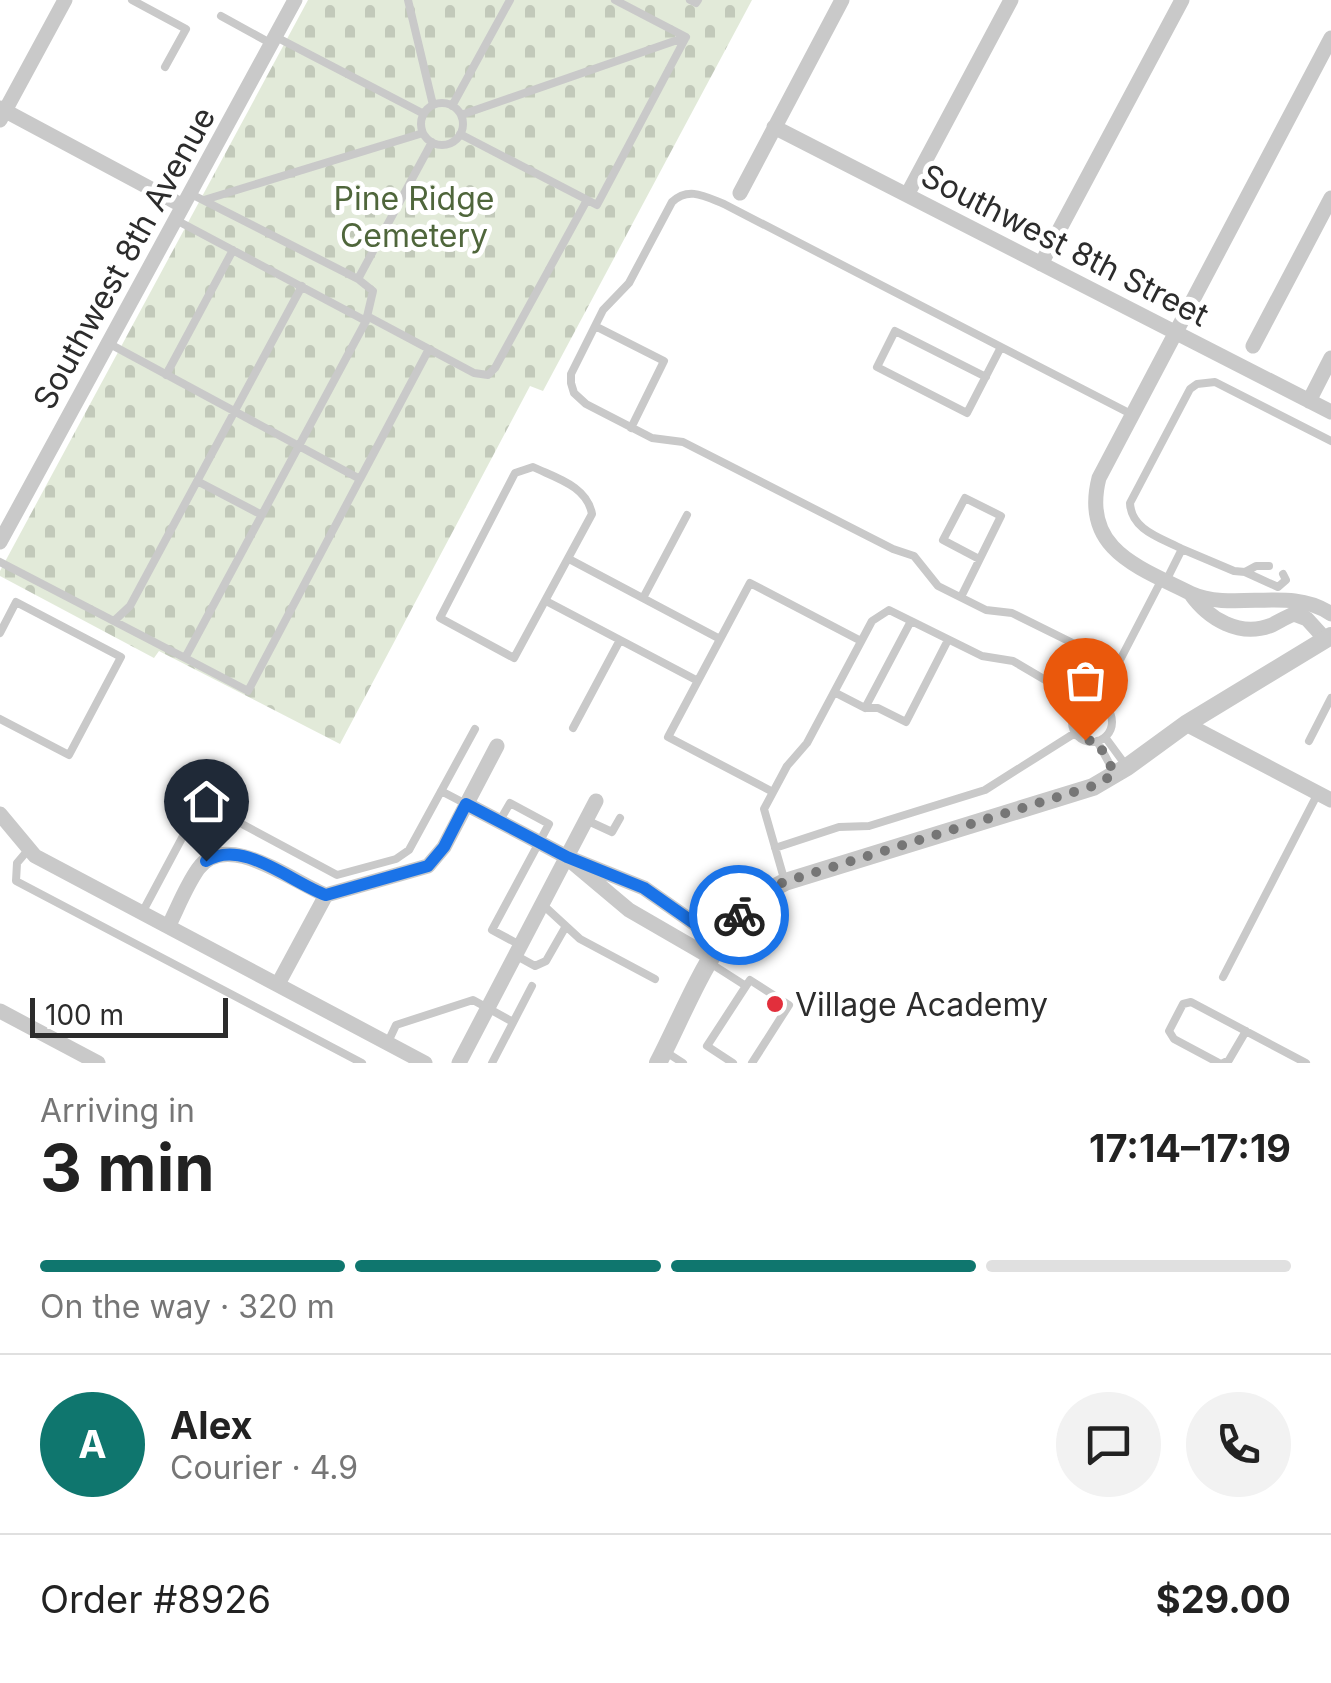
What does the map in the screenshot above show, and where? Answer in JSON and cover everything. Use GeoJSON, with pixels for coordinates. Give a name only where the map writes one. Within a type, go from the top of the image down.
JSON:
{"type":"FeatureCollection","features":[{"type":"Feature","properties":{"kind":"street"},"geometry":{"type":"LineString","coordinates":[[65,0],[2,113],[189,205]]}},
{"type":"Feature","properties":{"kind":"street","name":"Southwest 8th Avenue"},"geometry":{"type":"LineString","coordinates":[[0,542],[108,343],[189,205],[295,0]]}},
{"type":"Feature","properties":{"kind":"street"},"geometry":{"type":"LineString","coordinates":[[740,193],[842,0]]}},
{"type":"Feature","properties":{"kind":"street"},"geometry":{"type":"LineString","coordinates":[[908,195],[1011,0]]}},
{"type":"Feature","properties":{"kind":"street"},"geometry":{"type":"LineString","coordinates":[[1041,264],[1182,0]]}},
{"type":"Feature","properties":{"kind":"street"},"geometry":{"type":"LineString","coordinates":[[1331,38],[1099,478],[1094,499],[1097,521],[1113,550],[1190,594],[1212,600],[1308,602],[1331,614]]}},
{"type":"Feature","properties":{"kind":"street","name":"Southwest 8th Street"},"geometry":{"type":"LineString","coordinates":[[774,127],[1174,333],[1305,407],[1331,412]]}},
{"type":"Feature","properties":{"kind":"street"},"geometry":{"type":"LineString","coordinates":[[1253,346],[1331,198]]}},
{"type":"Feature","properties":{"kind":"street"},"geometry":{"type":"LineString","coordinates":[[1305,407],[1331,358]]}},
{"type":"Feature","properties":{"kind":"street"},"geometry":{"type":"LineString","coordinates":[[661,1057],[728,928],[752,902],[784,882],[1093,786],[1328,638],[1307,619],[1294,614],[1269,626],[1221,624],[1190,594]]}},
{"type":"Feature","properties":{"kind":"street"},"geometry":{"type":"LineString","coordinates":[[1186,724],[1325,797]]}},
{"type":"Feature","properties":{"kind":"street"},"geometry":{"type":"LineString","coordinates":[[168,925],[199,868],[223,853],[242,854],[326,895],[428,866],[444,847],[497,746]]}},
{"type":"Feature","properties":{"kind":"street"},"geometry":{"type":"LineString","coordinates":[[459,1063],[596,801]]}},
{"type":"Feature","properties":{"kind":"street"},"geometry":{"type":"LineString","coordinates":[[466,804],[567,857],[715,954]]}},
{"type":"Feature","properties":{"kind":"street"},"geometry":{"type":"LineString","coordinates":[[0,814],[28,850],[425,1063]]}},
{"type":"Feature","properties":{"kind":"street"},"geometry":{"type":"LineString","coordinates":[[567,857],[715,954]]}},
{"type":"Feature","properties":{"kind":"street"},"geometry":{"type":"LineString","coordinates":[[278,984],[326,895]]}},
{"type":"Feature","properties":{"kind":"street"},"geometry":{"type":"LineString","coordinates":[[0,1011],[98,1063]]}},
{"type":"Feature","properties":{"kind":"lane"},"geometry":{"type":"LineString","coordinates":[[132,0],[186,29],[165,68]]}},
{"type":"Feature","properties":{"kind":"lane"},"geometry":{"type":"LineString","coordinates":[[408,0],[433,105]]}},
{"type":"Feature","properties":{"kind":"lane"},"geometry":{"type":"LineString","coordinates":[[452,106],[510,0]]}},
{"type":"Feature","properties":{"kind":"lane"},"geometry":{"type":"LineString","coordinates":[[615,0],[686,37]]}},
{"type":"Feature","properties":{"kind":"lane"},"geometry":{"type":"LineString","coordinates":[[690,0],[696,4],[698,0]]}},
{"type":"Feature","properties":{"kind":"lane"},"geometry":{"type":"LineString","coordinates":[[221,16],[424,114]]}},
{"type":"Feature","properties":{"kind":"lane"},"geometry":{"type":"LineString","coordinates":[[461,115],[686,37]]}},
{"type":"Feature","properties":{"kind":"lane"},"geometry":{"type":"LineString","coordinates":[[460,134],[597,205],[686,37]]}},
{"type":"Feature","properties":{"kind":"lane"},"geometry":{"type":"LineString","coordinates":[[433,105],[452,106],[461,115],[460,134],[451,143],[432,142],[423,133],[424,114],[433,105]]}},
{"type":"Feature","properties":{"kind":"lane"},"geometry":{"type":"LineString","coordinates":[[189,205],[423,133]]}},
{"type":"Feature","properties":{"kind":"lane"},"geometry":{"type":"LineString","coordinates":[[358,279],[432,142]]}},
{"type":"Feature","properties":{"kind":"lane"},"geometry":{"type":"LineString","coordinates":[[1132,414],[724,204],[690,192],[672,202],[629,283],[610,300],[571,374],[574,393],[586,404],[652,438],[683,442],[893,550],[914,556],[938,586],[986,610],[1012,613],[1113,664],[1119,662],[1182,549]]}},
{"type":"Feature","properties":{"kind":"lane"},"geometry":{"type":"LineString","coordinates":[[189,205],[234,250],[481,376],[495,368],[587,200]]}},
{"type":"Feature","properties":{"kind":"lane"},"geometry":{"type":"LineString","coordinates":[[186,658],[367,318],[373,291],[358,279],[189,205]]}},
{"type":"Feature","properties":{"kind":"lane"},"geometry":{"type":"LineString","coordinates":[[166,375],[234,250]]}},
{"type":"Feature","properties":{"kind":"lane"},"geometry":{"type":"LineString","coordinates":[[114,621],[130,606],[302,286]]}},
{"type":"Feature","properties":{"kind":"lane"},"geometry":{"type":"LineString","coordinates":[[596,326],[664,362],[631,428]]}},
{"type":"Feature","properties":{"kind":"lane"},"geometry":{"type":"LineString","coordinates":[[986,377],[895,330],[877,367],[967,413],[986,377],[1001,347]]}},
{"type":"Feature","properties":{"kind":"lane"},"geometry":{"type":"LineString","coordinates":[[108,343],[360,479]]}},
{"type":"Feature","properties":{"kind":"lane"},"geometry":{"type":"LineString","coordinates":[[0,562],[248,691],[429,349]]}},
{"type":"Feature","properties":{"kind":"lane"},"geometry":{"type":"LineString","coordinates":[[1283,574],[1286,580],[1278,587],[1182,549],[1140,527],[1133,520],[1130,504],[1190,389],[1197,384],[1215,382],[1331,440]]}},
{"type":"Feature","properties":{"kind":"lane"},"geometry":{"type":"LineString","coordinates":[[1297,423],[1305,407]]}},
{"type":"Feature","properties":{"kind":"lane"},"geometry":{"type":"LineString","coordinates":[[533,467],[579,490],[590,501],[592,514],[569,559],[514,658],[440,618],[515,473],[533,467]]}},
{"type":"Feature","properties":{"kind":"lane"},"geometry":{"type":"LineString","coordinates":[[197,481],[262,515]]}},
{"type":"Feature","properties":{"kind":"lane"},"geometry":{"type":"LineString","coordinates":[[961,597],[1001,516],[966,498],[943,540],[979,559]]}},
{"type":"Feature","properties":{"kind":"lane"},"geometry":{"type":"LineString","coordinates":[[643,598],[686,515]]}},
{"type":"Feature","properties":{"kind":"lane"},"geometry":{"type":"LineString","coordinates":[[569,559],[720,639]]}},
{"type":"Feature","properties":{"kind":"lane"},"geometry":{"type":"LineString","coordinates":[[1246,572],[1256,566],[1269,566]]}},
{"type":"Feature","properties":{"kind":"lane"},"geometry":{"type":"LineString","coordinates":[[772,791],[668,737],[750,582],[861,641]]}},
{"type":"Feature","properties":{"kind":"lane"},"geometry":{"type":"LineString","coordinates":[[546,601],[698,681]]}},
{"type":"Feature","properties":{"kind":"lane"},"geometry":{"type":"LineString","coordinates":[[0,633],[16,602],[121,657],[69,756],[0,719]]}},
{"type":"Feature","properties":{"kind":"lane"},"geometry":{"type":"LineString","coordinates":[[784,882],[764,809],[772,791],[807,743],[872,620],[888,610],[982,656],[1028,668],[1064,691],[1078,708]]}},
{"type":"Feature","properties":{"kind":"lane"},"geometry":{"type":"LineString","coordinates":[[865,708],[911,621]]}},
{"type":"Feature","properties":{"kind":"lane"},"geometry":{"type":"LineString","coordinates":[[573,728],[620,640]]}},
{"type":"Feature","properties":{"kind":"lane"},"geometry":{"type":"LineString","coordinates":[[834,692],[906,722],[948,640]]}},
{"type":"Feature","properties":{"kind":"lane"},"geometry":{"type":"LineString","coordinates":[[1309,740],[1331,698]]}},
{"type":"Feature","properties":{"kind":"lane"},"geometry":{"type":"LineString","coordinates":[[1092,702],[1104,706],[1112,722],[1101,739],[1085,740],[1075,733],[1072,721],[1078,708],[1092,702]]}},
{"type":"Feature","properties":{"kind":"lane"},"geometry":{"type":"LineString","coordinates":[[143,912],[198,808],[214,808],[322,870],[338,874],[396,859],[409,850],[476,730]]}},
{"type":"Feature","properties":{"kind":"lane"},"geometry":{"type":"LineString","coordinates":[[775,848],[840,827],[869,826],[984,790],[1075,733]]}},
{"type":"Feature","properties":{"kind":"lane"},"geometry":{"type":"LineString","coordinates":[[1101,739],[1121,771]]}},
{"type":"Feature","properties":{"kind":"lane"},"geometry":{"type":"LineString","coordinates":[[442,792],[466,804]]}},
{"type":"Feature","properties":{"kind":"lane"},"geometry":{"type":"LineString","coordinates":[[1222,977],[1325,797]]}},
{"type":"Feature","properties":{"kind":"lane"},"geometry":{"type":"LineString","coordinates":[[586,820],[612,832],[620,818]]}},
{"type":"Feature","properties":{"kind":"lane"},"geometry":{"type":"LineString","coordinates":[[539,842],[492,930],[536,966],[546,961],[566,926]]}},
{"type":"Feature","properties":{"kind":"lane"},"geometry":{"type":"LineString","coordinates":[[28,850],[18,863],[16,881],[362,1063]]}},
{"type":"Feature","properties":{"kind":"lane"},"geometry":{"type":"LineString","coordinates":[[542,904],[580,939],[655,979]]}},
{"type":"Feature","properties":{"kind":"lane"},"geometry":{"type":"LineString","coordinates":[[715,954],[746,986]]}},
{"type":"Feature","properties":{"kind":"lane"},"geometry":{"type":"LineString","coordinates":[[734,1063],[707,1046],[750,980],[789,1005],[752,1063]]}},
{"type":"Feature","properties":{"kind":"lane"},"geometry":{"type":"LineString","coordinates":[[492,1063],[532,986]]}},
{"type":"Feature","properties":{"kind":"lane"},"geometry":{"type":"LineString","coordinates":[[388,1043],[396,1025],[472,1000],[514,1022]]}},
{"type":"Feature","properties":{"kind":"lane"},"geometry":{"type":"LineString","coordinates":[[1246,1031],[1229,1060],[1221,1063],[1174,1039],[1168,1030],[1183,1004],[1191,1002],[1246,1031],[1306,1063]]}},
{"type":"Feature","properties":{"kind":"lane"},"geometry":{"type":"LineString","coordinates":[[661,1057],[683,1063]]}},
{"type":"Feature","properties":{"kind":"green space","name":"Pine Ridge Cemetery"},"geometry":{"type":"Polygon","coordinates":[[[308,0],[752,0],[543,391],[530,386],[340,744],[159,651],[154,658],[0,576],[308,0]]]}},
{"type":"Feature","properties":{"kind":"way so far"},"geometry":{"type":"LineString","coordinates":[[739,915],[764,892],[784,882],[1093,786],[1115,774],[1097,741],[1085,740]]}},
{"type":"Feature","properties":{"kind":"place","name":"Village Academy"},"geometry":{"type":"Point","coordinates":[775,1004]}},
{"type":"Feature","properties":{"kind":"route"},"geometry":{"type":"LineString","coordinates":[[206,861],[223,853],[242,854],[326,895],[428,866],[444,847],[466,804],[567,857],[644,888],[721,942],[739,915]]}}]}
